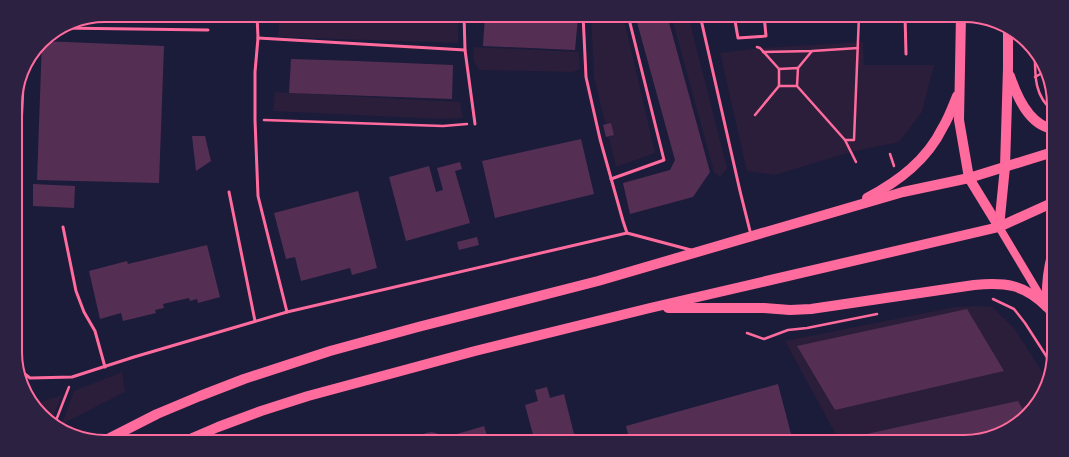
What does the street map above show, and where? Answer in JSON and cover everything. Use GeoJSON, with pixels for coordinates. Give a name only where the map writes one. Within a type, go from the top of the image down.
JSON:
{"type":"FeatureCollection","features":[{"type":"Feature","properties":{"kind":"main road"},"geometry":{"type":"LineString","coordinates":[[961,22],[959,120],[969,178],[1047,307]]}},
{"type":"Feature","properties":{"kind":"main road"},"geometry":{"type":"LineString","coordinates":[[999,227],[1005,167],[1008,34]]}},
{"type":"Feature","properties":{"kind":"main road"},"geometry":{"type":"LineString","coordinates":[[1008,68],[1015,90],[1029,115],[1042,126],[1047,128]]}},
{"type":"Feature","properties":{"kind":"main road"},"geometry":{"type":"LineString","coordinates":[[846,209],[878,192],[898,179],[924,157],[944,127],[959,92]]}},
{"type":"Feature","properties":{"kind":"main road"},"geometry":{"type":"LineString","coordinates":[[116,435],[157,414],[200,396],[244,379],[294,363],[411,329],[598,281],[902,192],[969,178],[1047,154]]}},
{"type":"Feature","properties":{"kind":"main road"},"geometry":{"type":"LineString","coordinates":[[199,435],[261,411],[308,396],[475,351],[650,308],[999,227],[1047,205]]}},
{"type":"Feature","properties":{"kind":"main road"},"geometry":{"type":"LineString","coordinates":[[650,308],[811,309],[996,284],[1020,288],[1039,299],[1047,307]]}},
{"type":"Feature","properties":{"kind":"main road"},"geometry":{"type":"LineString","coordinates":[[1047,285],[1047,307]]}},
{"type":"Feature","properties":{"kind":"lane"},"geometry":{"type":"LineString","coordinates":[[257,22],[255,120],[258,196],[287,312]]}},
{"type":"Feature","properties":{"kind":"lane"},"geometry":{"type":"LineString","coordinates":[[464,22],[465,50],[475,124]]}},
{"type":"Feature","properties":{"kind":"lane"},"geometry":{"type":"LineString","coordinates":[[583,22],[586,77],[600,139],[627,233]]}},
{"type":"Feature","properties":{"kind":"lane"},"geometry":{"type":"LineString","coordinates":[[611,179],[664,160],[630,22]]}},
{"type":"Feature","properties":{"kind":"lane"},"geometry":{"type":"LineString","coordinates":[[702,22],[738,184],[752,237]]}},
{"type":"Feature","properties":{"kind":"lane"},"geometry":{"type":"LineString","coordinates":[[735,22],[738,38],[766,36],[765,22]]}},
{"type":"Feature","properties":{"kind":"lane"},"geometry":{"type":"LineString","coordinates":[[905,22],[906,54]]}},
{"type":"Feature","properties":{"kind":"lane"},"geometry":{"type":"LineString","coordinates":[[73,28],[208,30]]}},
{"type":"Feature","properties":{"kind":"lane"},"geometry":{"type":"LineString","coordinates":[[258,38],[465,50]]}},
{"type":"Feature","properties":{"kind":"lane"},"geometry":{"type":"LineString","coordinates":[[22,97],[22,107]]}},
{"type":"Feature","properties":{"kind":"lane"},"geometry":{"type":"LineString","coordinates":[[229,192],[256,321]]}},
{"type":"Feature","properties":{"kind":"lane"},"geometry":{"type":"LineString","coordinates":[[63,227],[76,291],[84,312],[95,331],[105,366]]}},
{"type":"Feature","properties":{"kind":"lane"},"geometry":{"type":"LineString","coordinates":[[25,374],[30,378],[72,377],[287,312],[627,233],[698,252]]}},
{"type":"Feature","properties":{"kind":"path"},"geometry":{"type":"LineString","coordinates":[[846,140],[854,140],[859,22]]}},
{"type":"Feature","properties":{"kind":"path"},"geometry":{"type":"LineString","coordinates":[[755,116],[779,86],[779,69],[760,48]]}},
{"type":"Feature","properties":{"kind":"path"},"geometry":{"type":"LineString","coordinates":[[763,52],[858,48]]}},
{"type":"Feature","properties":{"kind":"path"},"geometry":{"type":"LineString","coordinates":[[812,51],[798,68],[797,86],[846,140],[856,162]]}},
{"type":"Feature","properties":{"kind":"path"},"geometry":{"type":"LineString","coordinates":[[1034,61],[1037,88],[1042,99],[1047,104]]}},
{"type":"Feature","properties":{"kind":"path"},"geometry":{"type":"LineString","coordinates":[[779,69],[798,68]]}},
{"type":"Feature","properties":{"kind":"path"},"geometry":{"type":"LineString","coordinates":[[1035,77],[1041,74]]}},
{"type":"Feature","properties":{"kind":"path"},"geometry":{"type":"LineString","coordinates":[[779,86],[797,86]]}},
{"type":"Feature","properties":{"kind":"path"},"geometry":{"type":"LineString","coordinates":[[255,120],[443,126],[475,124]]}},
{"type":"Feature","properties":{"kind":"path"},"geometry":{"type":"LineString","coordinates":[[890,154],[894,166]]}},
{"type":"Feature","properties":{"kind":"path"},"geometry":{"type":"LineString","coordinates":[[987,298],[994,299],[1014,309],[1047,357]]}},
{"type":"Feature","properties":{"kind":"path"},"geometry":{"type":"LineString","coordinates":[[747,333],[764,339],[788,330],[807,328],[881,313]]}},
{"type":"Feature","properties":{"kind":"path"},"geometry":{"type":"LineString","coordinates":[[56,420],[72,377]]}},
{"type":"Feature","properties":{"kind":"shaded area"},"geometry":{"type":"Polygon","coordinates":[[[279,22],[458,22],[458,43],[278,37],[279,22]]]}},
{"type":"Feature","properties":{"kind":"shaded area"},"geometry":{"type":"Polygon","coordinates":[[[591,22],[625,22],[655,153],[616,167],[594,77],[591,22]]]}},
{"type":"Feature","properties":{"kind":"shaded area"},"geometry":{"type":"Polygon","coordinates":[[[673,22],[690,22],[727,168],[720,177],[714,172],[673,22]]]}},
{"type":"Feature","properties":{"kind":"shaded area"},"geometry":{"type":"Polygon","coordinates":[[[863,42],[864,65],[934,65],[922,112],[899,142],[851,152],[775,175],[747,171],[720,53],[760,48],[863,42]]]}},
{"type":"Feature","properties":{"kind":"shaded area"},"geometry":{"type":"Polygon","coordinates":[[[474,47],[579,52],[580,69],[573,72],[479,70],[473,59],[474,47]]]}},
{"type":"Feature","properties":{"kind":"shaded area"},"geometry":{"type":"Polygon","coordinates":[[[275,92],[460,102],[463,118],[441,119],[273,111],[275,92]]]}},
{"type":"Feature","properties":{"kind":"shaded area"},"geometry":{"type":"Polygon","coordinates":[[[955,307],[992,307],[1014,328],[1044,375],[1036,394],[1023,411],[1015,418],[991,431],[970,435],[836,435],[785,341],[955,307]]]}},
{"type":"Feature","properties":{"kind":"shaded area"},"geometry":{"type":"Polygon","coordinates":[[[122,372],[125,392],[63,424],[74,391],[122,372]]]}},
{"type":"Feature","properties":{"kind":"shaded area"},"geometry":{"type":"Polygon","coordinates":[[[62,395],[54,415],[52,416],[39,403],[62,395]]]}},
{"type":"Feature","properties":{"kind":"building"},"geometry":{"type":"Polygon","coordinates":[[[485,22],[578,22],[575,50],[483,46],[485,22]]]}},
{"type":"Feature","properties":{"kind":"building"},"geometry":{"type":"Polygon","coordinates":[[[637,22],[669,22],[710,172],[693,197],[630,214],[623,183],[670,170],[675,160],[637,22]]]}},
{"type":"Feature","properties":{"kind":"building"},"geometry":{"type":"Polygon","coordinates":[[[51,41],[164,46],[159,183],[37,180],[42,50],[51,41]]]}},
{"type":"Feature","properties":{"kind":"building"},"geometry":{"type":"Polygon","coordinates":[[[291,59],[453,65],[452,99],[289,93],[291,59]]]}},
{"type":"Feature","properties":{"kind":"building"},"geometry":{"type":"Polygon","coordinates":[[[611,123],[614,135],[606,137],[603,125],[611,123]]]}},
{"type":"Feature","properties":{"kind":"building"},"geometry":{"type":"Polygon","coordinates":[[[192,136],[205,136],[211,161],[196,171],[192,136]]]}},
{"type":"Feature","properties":{"kind":"building"},"geometry":{"type":"Polygon","coordinates":[[[581,139],[594,194],[495,218],[482,161],[581,139]]]}},
{"type":"Feature","properties":{"kind":"building"},"geometry":{"type":"Polygon","coordinates":[[[460,162],[462,169],[455,171],[470,223],[406,241],[389,177],[429,166],[436,192],[443,190],[437,168],[460,162]]]}},
{"type":"Feature","properties":{"kind":"building"},"geometry":{"type":"Polygon","coordinates":[[[33,184],[75,186],[74,208],[33,206],[33,184]]]}},
{"type":"Feature","properties":{"kind":"building"},"geometry":{"type":"Polygon","coordinates":[[[358,191],[377,268],[352,275],[350,268],[301,281],[295,257],[286,259],[274,213],[358,191]]]}},
{"type":"Feature","properties":{"kind":"building"},"geometry":{"type":"Polygon","coordinates":[[[477,237],[479,245],[459,250],[457,242],[477,237]]]}},
{"type":"Feature","properties":{"kind":"building"},"geometry":{"type":"Polygon","coordinates":[[[207,245],[220,297],[198,303],[197,299],[190,301],[189,298],[163,304],[164,308],[155,310],[156,313],[123,321],[121,313],[100,319],[89,271],[127,261],[128,264],[207,245]]]}},
{"type":"Feature","properties":{"kind":"building"},"geometry":{"type":"Polygon","coordinates":[[[967,309],[1004,371],[835,410],[797,346],[967,309]]]}},
{"type":"Feature","properties":{"kind":"building"},"geometry":{"type":"Polygon","coordinates":[[[778,384],[791,434],[628,435],[626,426],[778,384]]]}},
{"type":"Feature","properties":{"kind":"building"},"geometry":{"type":"Polygon","coordinates":[[[547,387],[550,398],[564,394],[574,435],[533,435],[525,405],[538,401],[535,390],[547,387]]]}},
{"type":"Feature","properties":{"kind":"building"},"geometry":{"type":"Polygon","coordinates":[[[1018,401],[1023,411],[1015,418],[991,431],[970,435],[862,435],[1018,401]]]}},
{"type":"Feature","properties":{"kind":"building"},"geometry":{"type":"Polygon","coordinates":[[[484,426],[487,435],[454,435],[484,426]]]}},
{"type":"Feature","properties":{"kind":"building"},"geometry":{"type":"Polygon","coordinates":[[[432,432],[439,435],[422,435],[432,432]]]}}]}
